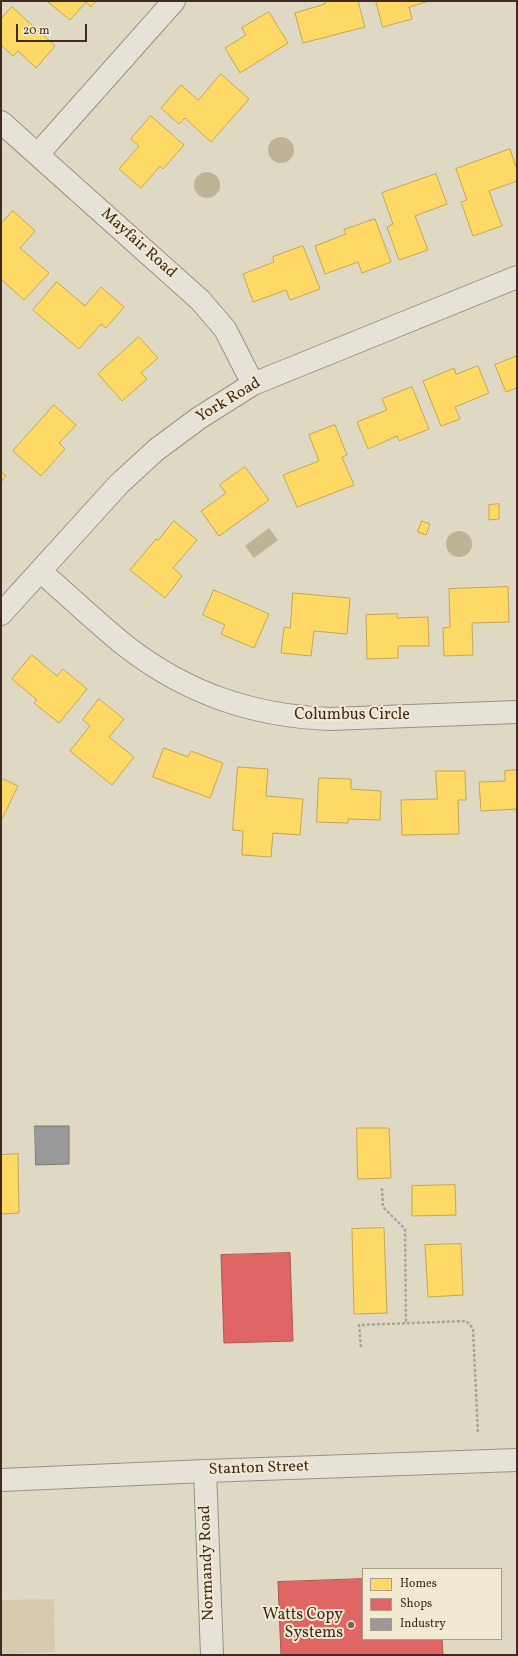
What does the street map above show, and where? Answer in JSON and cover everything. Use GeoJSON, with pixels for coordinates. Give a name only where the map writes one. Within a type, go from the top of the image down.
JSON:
{"type":"FeatureCollection","features":[{"type":"Feature","properties":{"kind":"street"},"geometry":{"type":"LineString","coordinates":[[38,154],[174,1]]}},
{"type":"Feature","properties":{"kind":"street","name":"Mayfair Road"},"geometry":{"type":"LineString","coordinates":[[1,122],[200,300],[225,329],[253,384]]}},
{"type":"Feature","properties":{"kind":"street","name":"York Road"},"geometry":{"type":"LineString","coordinates":[[1,614],[119,484],[156,450],[199,418],[253,384],[517,277]]}},
{"type":"Feature","properties":{"kind":"street","name":"Columbus Circle"},"geometry":{"type":"LineString","coordinates":[[40,571],[128,647],[176,679],[239,706],[299,718],[330,719],[517,712]]}},
{"type":"Feature","properties":{"kind":"street","name":"Stanton Street"},"geometry":{"type":"LineString","coordinates":[[1,1480],[517,1460]]}},
{"type":"Feature","properties":{"kind":"street","name":"Normandy Road"},"geometry":{"type":"LineString","coordinates":[[205,1471],[212,1655]]}},
{"type":"Feature","properties":{"kind":"path"},"geometry":{"type":"LineString","coordinates":[[382,1188],[383,1207],[405,1229],[406,1323]]}},
{"type":"Feature","properties":{"kind":"path"},"geometry":{"type":"LineString","coordinates":[[360,1347],[359,1324],[466,1321],[473,1328],[478,1434]]}},
{"type":"Feature","properties":{"kind":"shaded area"},"geometry":{"type":"Polygon","coordinates":[[[281,137],[290,141],[294,150],[290,159],[281,163],[272,159],[268,150],[272,141],[281,137]]]}},
{"type":"Feature","properties":{"kind":"shaded area"},"geometry":{"type":"Polygon","coordinates":[[[207,172],[216,176],[220,185],[216,194],[207,198],[198,194],[194,185],[198,176],[207,172]]]}},
{"type":"Feature","properties":{"kind":"shaded area"},"geometry":{"type":"Polygon","coordinates":[[[269,528],[278,540],[254,558],[245,546],[269,528]]]}},
{"type":"Feature","properties":{"kind":"shaded area"},"geometry":{"type":"Polygon","coordinates":[[[459,531],[468,535],[472,544],[468,553],[459,557],[450,553],[446,544],[450,535],[459,531]]]}},
{"type":"Feature","properties":{"kind":"shaded area"},"geometry":{"type":"Polygon","coordinates":[[[54,1599],[55,1652],[1,1654],[1,1600],[54,1599]]]}},
{"type":"Feature","properties":{"kind":"building: Homes"},"geometry":{"type":"Polygon","coordinates":[[[96,1],[91,7],[86,2],[70,20],[48,2],[96,1]]]}},
{"type":"Feature","properties":{"kind":"building: Homes"},"geometry":{"type":"Polygon","coordinates":[[[324,1],[358,1],[365,27],[303,43],[295,13],[325,4],[324,1]]]}},
{"type":"Feature","properties":{"kind":"building: Homes"},"geometry":{"type":"Polygon","coordinates":[[[376,1],[429,1],[409,7],[412,19],[383,27],[376,1]]]}},
{"type":"Feature","properties":{"kind":"building: Homes"},"geometry":{"type":"Polygon","coordinates":[[[12,7],[55,46],[36,68],[18,51],[13,56],[1,45],[1,19],[12,7]]]}},
{"type":"Feature","properties":{"kind":"building: Homes"},"geometry":{"type":"Polygon","coordinates":[[[269,12],[288,43],[240,73],[225,48],[246,35],[242,28],[269,12]]]}},
{"type":"Feature","properties":{"kind":"building: Homes"},"geometry":{"type":"Polygon","coordinates":[[[221,74],[249,99],[211,142],[185,118],[179,124],[161,108],[181,85],[198,100],[221,74]]]}},
{"type":"Feature","properties":{"kind":"building: Homes"},"geometry":{"type":"Polygon","coordinates":[[[151,116],[184,145],[163,169],[160,166],[141,188],[119,169],[139,146],[131,139],[151,116]]]}},
{"type":"Feature","properties":{"kind":"building: Homes"},"geometry":{"type":"Polygon","coordinates":[[[510,149],[517,170],[517,181],[489,191],[502,226],[473,236],[461,202],[467,200],[456,169],[510,149]]]}},
{"type":"Feature","properties":{"kind":"building: Homes"},"geometry":{"type":"Polygon","coordinates":[[[436,174],[447,204],[415,216],[428,250],[399,260],[387,227],[393,224],[382,193],[436,174]]]}},
{"type":"Feature","properties":{"kind":"building: Homes"},"geometry":{"type":"Polygon","coordinates":[[[13,211],[35,231],[20,248],[49,273],[24,300],[1,279],[1,224],[13,211]]]}},
{"type":"Feature","properties":{"kind":"building: Homes"},"geometry":{"type":"Polygon","coordinates":[[[375,219],[391,262],[362,273],[358,262],[325,274],[315,246],[346,234],[344,230],[375,219]]]}},
{"type":"Feature","properties":{"kind":"building: Homes"},"geometry":{"type":"Polygon","coordinates":[[[303,246],[320,289],[290,300],[286,290],[253,302],[243,274],[274,262],[273,257],[303,246]]]}},
{"type":"Feature","properties":{"kind":"building: Homes"},"geometry":{"type":"Polygon","coordinates":[[[57,282],[85,306],[101,287],[124,307],[106,328],[101,324],[79,349],[33,310],[57,282]]]}},
{"type":"Feature","properties":{"kind":"building: Homes"},"geometry":{"type":"Polygon","coordinates":[[[139,337],[158,358],[141,373],[147,379],[122,401],[98,374],[139,337]]]}},
{"type":"Feature","properties":{"kind":"building: Homes"},"geometry":{"type":"Polygon","coordinates":[[[517,356],[517,388],[506,392],[495,365],[517,356]]]}},
{"type":"Feature","properties":{"kind":"building: Homes"},"geometry":{"type":"Polygon","coordinates":[[[478,366],[489,393],[455,407],[460,419],[441,426],[423,381],[454,368],[456,374],[478,366]]]}},
{"type":"Feature","properties":{"kind":"building: Homes"},"geometry":{"type":"Polygon","coordinates":[[[412,387],[429,429],[399,441],[397,436],[368,449],[357,422],[387,410],[382,399],[412,387]]]}},
{"type":"Feature","properties":{"kind":"building: Homes"},"geometry":{"type":"Polygon","coordinates":[[[54,405],[76,425],[59,443],[65,449],[41,476],[13,451],[54,405]]]}},
{"type":"Feature","properties":{"kind":"building: Homes"},"geometry":{"type":"Polygon","coordinates":[[[335,425],[347,455],[342,457],[354,485],[297,507],[283,475],[319,461],[309,435],[335,425]]]}},
{"type":"Feature","properties":{"kind":"building: Homes"},"geometry":{"type":"Polygon","coordinates":[[[245,467],[269,500],[219,536],[201,511],[226,493],[220,485],[245,467]]]}},
{"type":"Feature","properties":{"kind":"building: Homes"},"geometry":{"type":"Polygon","coordinates":[[[1,472],[6,476],[1,482],[1,472]]]}},
{"type":"Feature","properties":{"kind":"building: Homes"},"geometry":{"type":"Polygon","coordinates":[[[499,504],[499,519],[489,520],[489,505],[499,504]]]}},
{"type":"Feature","properties":{"kind":"building: Homes"},"geometry":{"type":"Polygon","coordinates":[[[174,521],[197,540],[173,568],[182,576],[165,598],[130,570],[156,539],[158,540],[174,521]]]}},
{"type":"Feature","properties":{"kind":"building: Homes"},"geometry":{"type":"Polygon","coordinates":[[[422,521],[430,524],[426,535],[418,532],[422,521]]]}},
{"type":"Feature","properties":{"kind":"building: Homes"},"geometry":{"type":"Polygon","coordinates":[[[508,587],[509,622],[472,623],[473,655],[444,656],[443,628],[450,627],[449,589],[508,587]]]}},
{"type":"Feature","properties":{"kind":"building: Homes"},"geometry":{"type":"Polygon","coordinates":[[[214,590],[269,614],[254,648],[221,634],[225,625],[203,615],[214,590]]]}},
{"type":"Feature","properties":{"kind":"building: Homes"},"geometry":{"type":"Polygon","coordinates":[[[293,593],[350,598],[347,634],[314,631],[311,656],[281,653],[284,627],[290,628],[293,593]]]}},
{"type":"Feature","properties":{"kind":"building: Homes"},"geometry":{"type":"Polygon","coordinates":[[[397,614],[397,618],[428,617],[429,646],[398,646],[398,658],[367,659],[366,615],[397,614]]]}},
{"type":"Feature","properties":{"kind":"building: Homes"},"geometry":{"type":"Polygon","coordinates":[[[32,655],[57,676],[63,669],[87,689],[59,723],[34,703],[37,700],[12,679],[32,655]]]}},
{"type":"Feature","properties":{"kind":"building: Homes"},"geometry":{"type":"Polygon","coordinates":[[[99,699],[124,719],[109,737],[134,757],[112,785],[70,751],[90,726],[83,720],[99,699]]]}},
{"type":"Feature","properties":{"kind":"building: Homes"},"geometry":{"type":"Polygon","coordinates":[[[164,748],[188,757],[191,751],[223,763],[210,798],[153,777],[164,748]]]}},
{"type":"Feature","properties":{"kind":"building: Homes"},"geometry":{"type":"Polygon","coordinates":[[[238,767],[268,769],[266,796],[303,799],[300,835],[273,833],[271,857],[242,855],[243,831],[233,830],[238,767]]]}},
{"type":"Feature","properties":{"kind":"building: Homes"},"geometry":{"type":"Polygon","coordinates":[[[517,770],[517,809],[481,811],[479,782],[505,781],[505,771],[517,770]]]}},
{"type":"Feature","properties":{"kind":"building: Homes"},"geometry":{"type":"Polygon","coordinates":[[[436,771],[465,771],[466,800],[458,800],[459,834],[402,835],[401,800],[437,799],[436,771]]]}},
{"type":"Feature","properties":{"kind":"building: Homes"},"geometry":{"type":"Polygon","coordinates":[[[1,778],[18,786],[1,821],[1,778]]]}},
{"type":"Feature","properties":{"kind":"building: Homes"},"geometry":{"type":"Polygon","coordinates":[[[319,778],[351,779],[351,789],[381,791],[380,820],[348,819],[348,823],[317,822],[319,778]]]}},
{"type":"Feature","properties":{"kind":"building: Homes"},"geometry":{"type":"Polygon","coordinates":[[[357,1128],[389,1128],[391,1178],[358,1179],[357,1128]]]}},
{"type":"Feature","properties":{"kind":"building: Homes"},"geometry":{"type":"Polygon","coordinates":[[[18,1154],[19,1213],[1,1214],[1,1155],[18,1154]]]}},
{"type":"Feature","properties":{"kind":"building: Homes"},"geometry":{"type":"Polygon","coordinates":[[[455,1185],[456,1215],[412,1216],[412,1186],[455,1185]]]}},
{"type":"Feature","properties":{"kind":"building: Homes"},"geometry":{"type":"Polygon","coordinates":[[[384,1228],[387,1313],[354,1314],[352,1229],[384,1228]]]}},
{"type":"Feature","properties":{"kind":"building: Homes"},"geometry":{"type":"Polygon","coordinates":[[[461,1244],[463,1295],[428,1297],[425,1245],[461,1244]]]}},
{"type":"Feature","properties":{"kind":"building: Shops"},"geometry":{"type":"Polygon","coordinates":[[[290,1253],[293,1341],[224,1343],[221,1255],[290,1253]]]}},
{"type":"Feature","properties":{"kind":"building: Shops"},"geometry":{"type":"Polygon","coordinates":[[[362,1579],[362,1640],[442,1640],[443,1655],[281,1655],[278,1582],[362,1579]]]}},
{"type":"Feature","properties":{"kind":"building: Industry"},"geometry":{"type":"Polygon","coordinates":[[[35,1126],[69,1126],[69,1164],[36,1165],[35,1126]]]}},
{"type":"Feature","properties":{"kind":"place","name":"Watts Copy Systems"},"geometry":{"type":"Point","coordinates":[351,1625]}}]}
